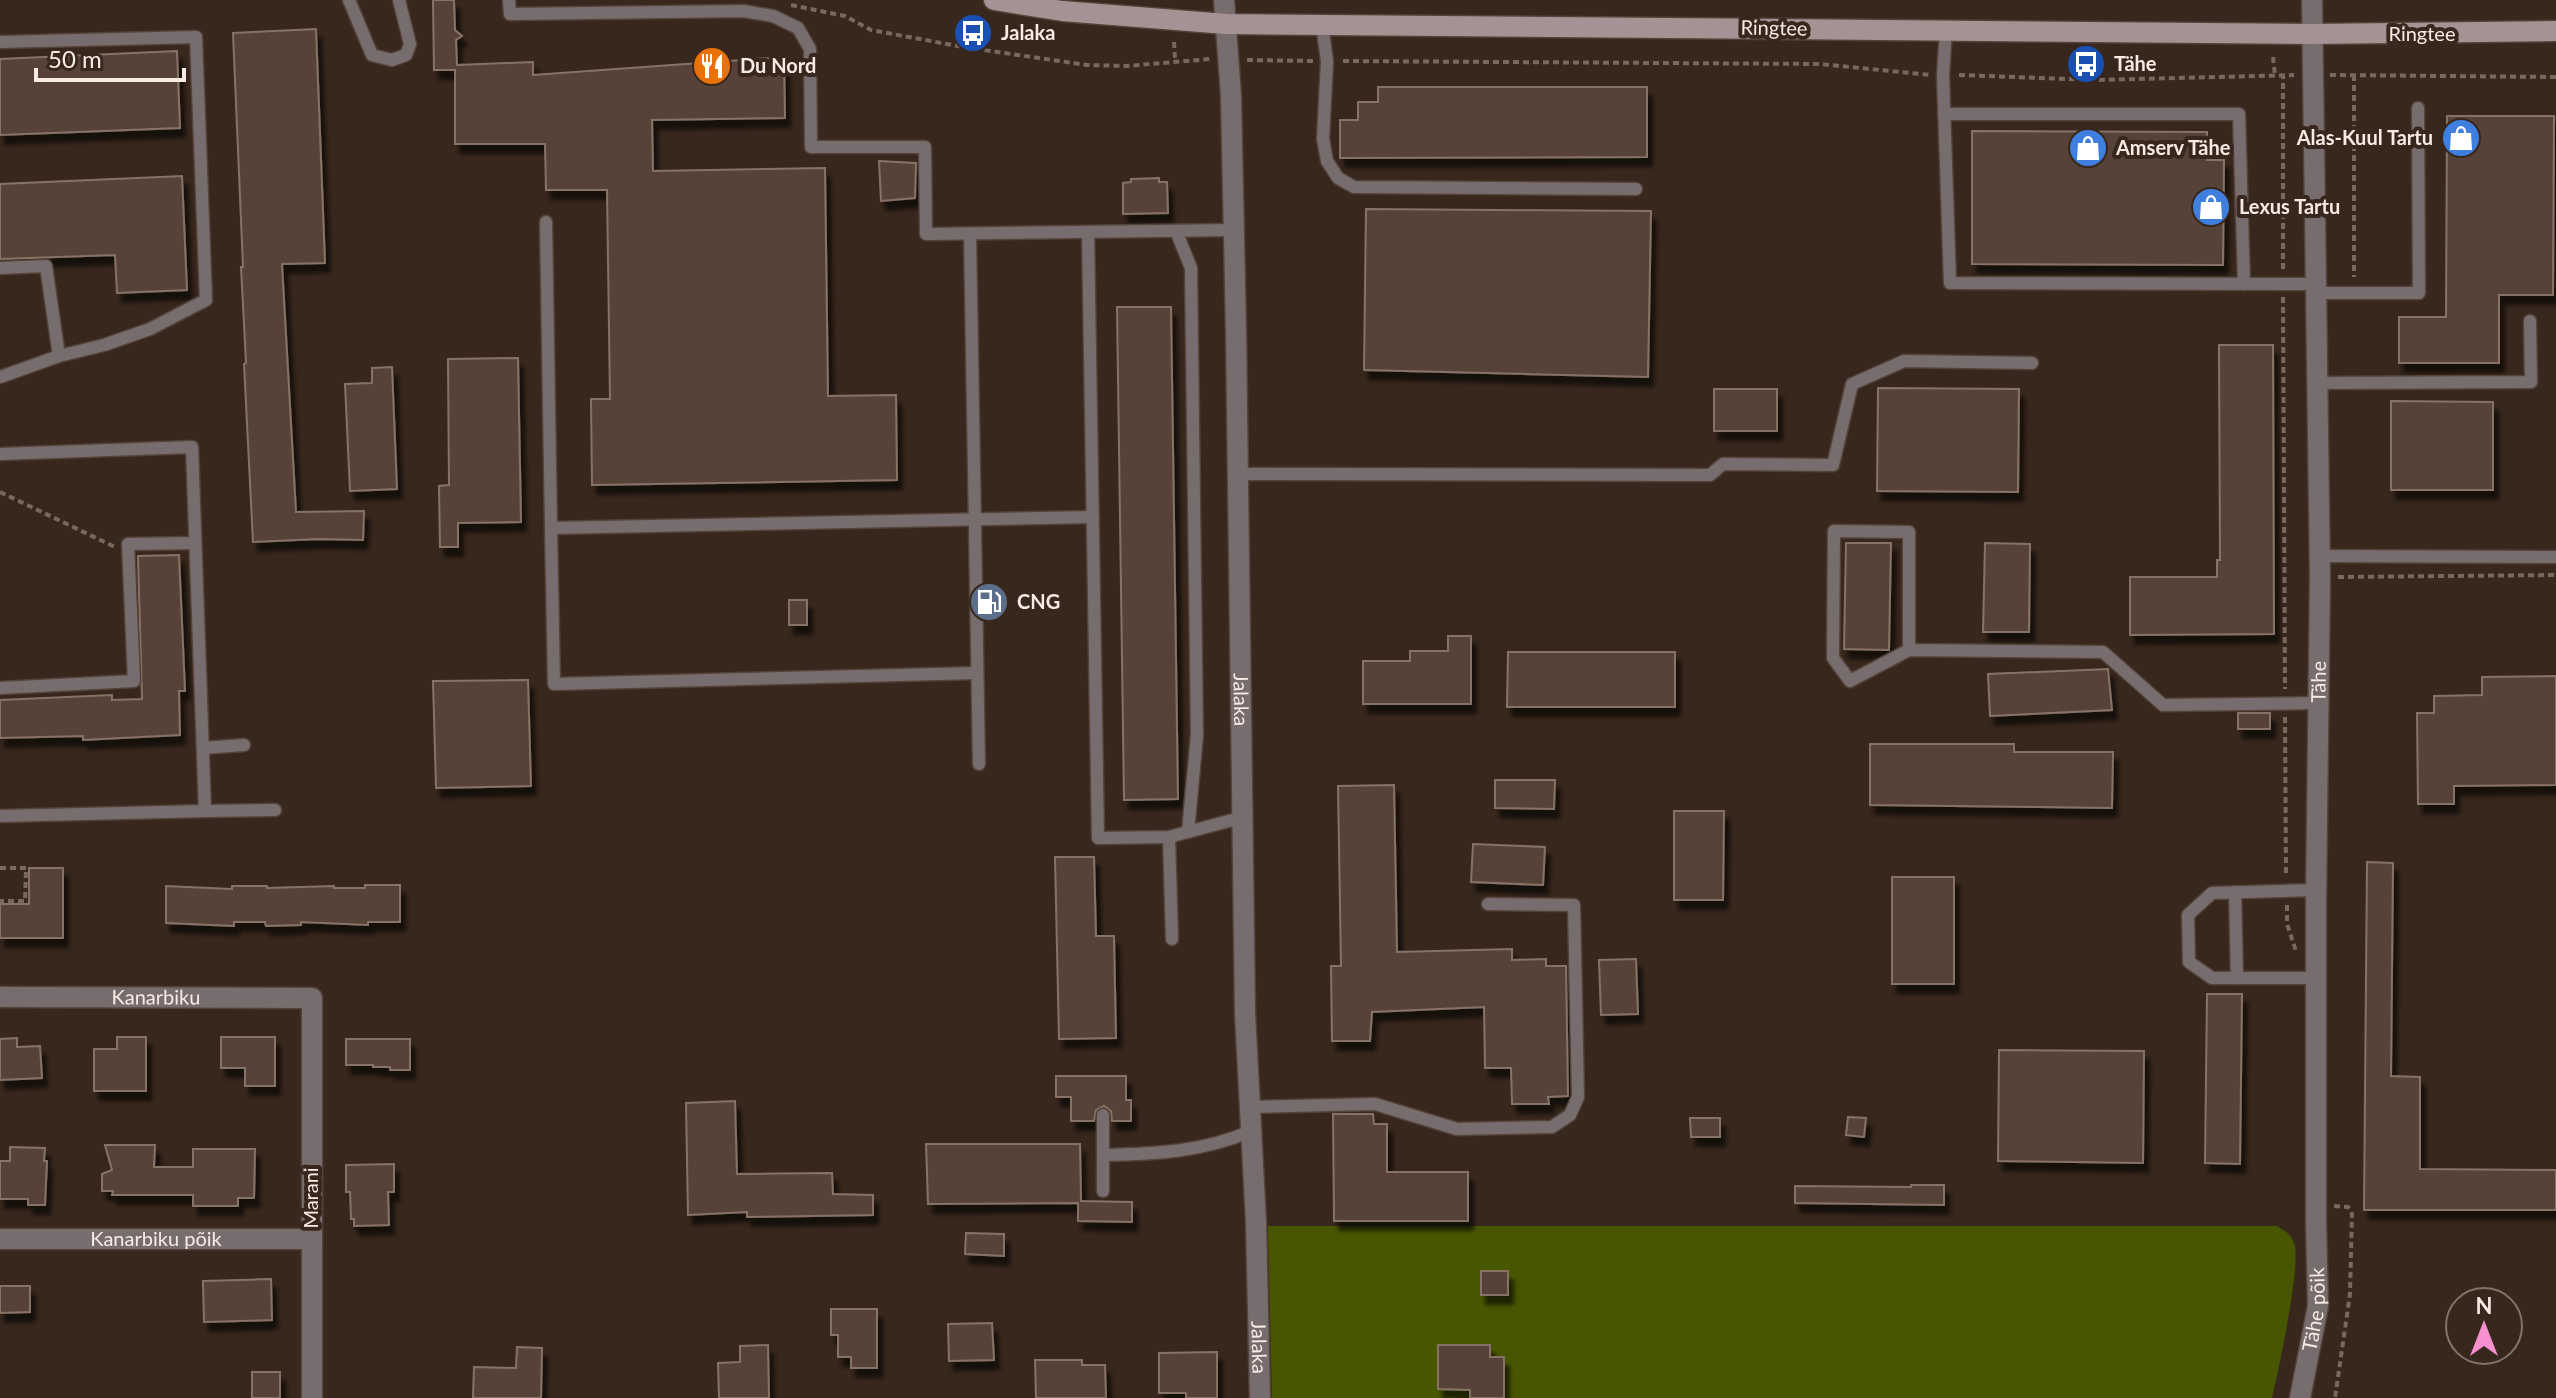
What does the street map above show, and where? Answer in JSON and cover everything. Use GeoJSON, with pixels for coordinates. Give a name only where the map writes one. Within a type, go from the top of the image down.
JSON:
{"type":"FeatureCollection","features":[{"type":"Feature","properties":{"kind":"main road","name":"Ringtee"},"geometry":{"type":"LineString","coordinates":[[994,0],[1062,11],[1226,24],[2311,34],[2556,31]]}},
{"type":"Feature","properties":{"kind":"street","name":"Jalaka"},"geometry":{"type":"LineString","coordinates":[[1224,0],[1229,58],[1234,230],[1240,818],[1260,1398]]}},
{"type":"Feature","properties":{"kind":"street","name":"Tähe"},"geometry":{"type":"LineString","coordinates":[[2312,0],[2320,577],[2316,1222]]}},
{"type":"Feature","properties":{"kind":"street","name":"Kanarbiku"},"geometry":{"type":"LineString","coordinates":[[0,997],[312,998]]}},
{"type":"Feature","properties":{"kind":"street","name":"Marani"},"geometry":{"type":"LineString","coordinates":[[312,998],[312,1398]]}},
{"type":"Feature","properties":{"kind":"street","name":"Tähe põik"},"geometry":{"type":"LineString","coordinates":[[2300,1398],[2318,1306],[2316,1222]]}},
{"type":"Feature","properties":{"kind":"street","name":"Kanarbiku põik"},"geometry":{"type":"LineString","coordinates":[[0,1239],[311,1239]]}},
{"type":"Feature","properties":{"kind":"lane"},"geometry":{"type":"LineString","coordinates":[[349,0],[372,55],[392,60],[406,55],[410,44],[399,0]]}},
{"type":"Feature","properties":{"kind":"lane"},"geometry":{"type":"LineString","coordinates":[[509,0],[510,14],[743,11],[773,16],[798,28],[810,49],[811,147],[925,147],[926,234],[1234,230]]}},
{"type":"Feature","properties":{"kind":"lane"},"geometry":{"type":"LineString","coordinates":[[1322,24],[1327,61],[1323,139],[1327,161],[1338,178],[1354,187],[1636,189]]}},
{"type":"Feature","properties":{"kind":"lane"},"geometry":{"type":"LineString","coordinates":[[1946,30],[1943,75],[1950,283],[2244,284],[2355,293],[2419,293],[2418,108]]}},
{"type":"Feature","properties":{"kind":"lane"},"geometry":{"type":"LineString","coordinates":[[0,42],[196,37],[206,300],[150,329],[0,377]]}},
{"type":"Feature","properties":{"kind":"lane"},"geometry":{"type":"LineString","coordinates":[[1944,114],[2239,114],[2244,284]]}},
{"type":"Feature","properties":{"kind":"lane"},"geometry":{"type":"LineString","coordinates":[[546,222],[554,684],[977,673]]}},
{"type":"Feature","properties":{"kind":"lane"},"geometry":{"type":"LineString","coordinates":[[1176,231],[1191,268],[1197,735],[1188,832]]}},
{"type":"Feature","properties":{"kind":"lane"},"geometry":{"type":"LineString","coordinates":[[1088,232],[1098,838],[1169,837],[1240,818]]}},
{"type":"Feature","properties":{"kind":"lane"},"geometry":{"type":"LineString","coordinates":[[970,234],[979,764]]}},
{"type":"Feature","properties":{"kind":"lane"},"geometry":{"type":"LineString","coordinates":[[0,268],[46,266],[59,356]]}},
{"type":"Feature","properties":{"kind":"lane"},"geometry":{"type":"LineString","coordinates":[[2316,383],[2531,382],[2530,321]]}},
{"type":"Feature","properties":{"kind":"lane"},"geometry":{"type":"LineString","coordinates":[[1238,474],[1710,475],[1723,464],[1833,465],[1852,384],[1904,361],[2032,363]]}},
{"type":"Feature","properties":{"kind":"lane"},"geometry":{"type":"LineString","coordinates":[[0,454],[192,447],[205,811]]}},
{"type":"Feature","properties":{"kind":"lane"},"geometry":{"type":"LineString","coordinates":[[551,528],[1093,517]]}},
{"type":"Feature","properties":{"kind":"lane"},"geometry":{"type":"LineString","coordinates":[[1909,650],[1909,532],[1834,531],[1833,658],[1850,681],[1909,650],[2103,652],[2163,705],[2318,703]]}},
{"type":"Feature","properties":{"kind":"lane"},"geometry":{"type":"LineString","coordinates":[[0,688],[134,681],[128,544],[195,543]]}},
{"type":"Feature","properties":{"kind":"lane"},"geometry":{"type":"LineString","coordinates":[[2319,556],[2556,557]]}},
{"type":"Feature","properties":{"kind":"lane"},"geometry":{"type":"LineString","coordinates":[[203,748],[244,745]]}},
{"type":"Feature","properties":{"kind":"lane"},"geometry":{"type":"LineString","coordinates":[[0,816],[275,810]]}},
{"type":"Feature","properties":{"kind":"lane"},"geometry":{"type":"LineString","coordinates":[[1169,837],[1172,939]]}},
{"type":"Feature","properties":{"kind":"lane"},"geometry":{"type":"LineString","coordinates":[[2316,890],[2212,893],[2188,915],[2189,962],[2212,978],[2316,978]]}},
{"type":"Feature","properties":{"kind":"lane"},"geometry":{"type":"LineString","coordinates":[[2235,892],[2237,978]]}},
{"type":"Feature","properties":{"kind":"lane"},"geometry":{"type":"LineString","coordinates":[[1250,1107],[1375,1104],[1457,1129],[1552,1127],[1570,1115],[1578,1097],[1574,905],[1488,904]]}},
{"type":"Feature","properties":{"kind":"lane"},"geometry":{"type":"LineString","coordinates":[[1103,1115],[1103,1191]]}},
{"type":"Feature","properties":{"kind":"lane"},"geometry":{"type":"LineString","coordinates":[[1103,1155],[1196,1150],[1251,1131]]}},
{"type":"Feature","properties":{"kind":"path"},"geometry":{"type":"LineString","coordinates":[[790,5],[845,16],[871,30],[1087,65],[1127,66],[1229,58],[1265,62],[1820,64],[1943,75],[2094,80],[2275,75],[2556,77]]}},
{"type":"Feature","properties":{"kind":"path"},"geometry":{"type":"LineString","coordinates":[[1174,42],[1175,61]]}},
{"type":"Feature","properties":{"kind":"path"},"geometry":{"type":"LineString","coordinates":[[2273,57],[2275,75]]}},
{"type":"Feature","properties":{"kind":"path"},"geometry":{"type":"LineString","coordinates":[[2354,75],[2355,293]]}},
{"type":"Feature","properties":{"kind":"path"},"geometry":{"type":"LineString","coordinates":[[0,492],[128,554]]}},
{"type":"Feature","properties":{"kind":"path"},"geometry":{"type":"LineString","coordinates":[[2320,577],[2556,575]]}},
{"type":"Feature","properties":{"kind":"path"},"geometry":{"type":"LineString","coordinates":[[0,868],[26,868],[25,901],[0,901]]}},
{"type":"Feature","properties":{"kind":"green space"},"geometry":{"type":"Polygon","coordinates":[[[1268,1226],[2277,1226],[2291,1237],[2296,1255],[2288,1318],[2272,1398],[1272,1398],[1268,1226]]]}},
{"type":"Feature","properties":{"kind":"building"},"geometry":{"type":"Polygon","coordinates":[[[433,0],[454,0],[455,30],[462,36],[456,40],[457,65],[533,62],[533,75],[784,57],[785,118],[652,120],[653,171],[825,168],[828,396],[896,395],[897,480],[592,485],[591,399],[610,399],[607,190],[546,190],[545,144],[455,144],[455,70],[434,70],[433,0]]]}},
{"type":"Feature","properties":{"kind":"building"},"geometry":{"type":"Polygon","coordinates":[[[316,29],[325,263],[282,264],[296,512],[364,511],[363,540],[253,542],[233,33],[316,29]]]}},
{"type":"Feature","properties":{"kind":"building"},"geometry":{"type":"Polygon","coordinates":[[[177,51],[180,128],[0,135],[0,59],[177,51]]]}},
{"type":"Feature","properties":{"kind":"building"},"geometry":{"type":"Polygon","coordinates":[[[1378,87],[1647,87],[1647,157],[1340,158],[1340,120],[1358,120],[1358,102],[1378,102],[1378,87]]]}},
{"type":"Feature","properties":{"kind":"building"},"geometry":{"type":"Polygon","coordinates":[[[2447,116],[2554,116],[2553,295],[2499,295],[2499,363],[2399,363],[2399,317],[2446,317],[2447,116]]]}},
{"type":"Feature","properties":{"kind":"building"},"geometry":{"type":"Polygon","coordinates":[[[1972,131],[2207,132],[2207,160],[2224,160],[2223,265],[1972,264],[1972,131]]]}},
{"type":"Feature","properties":{"kind":"building"},"geometry":{"type":"Polygon","coordinates":[[[879,161],[916,163],[915,198],[881,201],[879,161]]]}},
{"type":"Feature","properties":{"kind":"building"},"geometry":{"type":"Polygon","coordinates":[[[182,176],[187,290],[117,293],[115,255],[0,259],[0,184],[182,176]]]}},
{"type":"Feature","properties":{"kind":"building"},"geometry":{"type":"Polygon","coordinates":[[[1159,178],[1159,182],[1167,182],[1168,213],[1123,214],[1123,183],[1131,182],[1131,179],[1159,178]]]}},
{"type":"Feature","properties":{"kind":"building"},"geometry":{"type":"Polygon","coordinates":[[[1366,209],[1651,211],[1648,377],[1364,370],[1366,209]]]}},
{"type":"Feature","properties":{"kind":"building"},"geometry":{"type":"Polygon","coordinates":[[[1117,307],[1171,307],[1178,799],[1124,800],[1117,307]]]}},
{"type":"Feature","properties":{"kind":"building"},"geometry":{"type":"Polygon","coordinates":[[[2219,345],[2273,345],[2274,634],[2130,635],[2130,577],[2217,577],[2217,560],[2220,560],[2219,345]]]}},
{"type":"Feature","properties":{"kind":"building"},"geometry":{"type":"Polygon","coordinates":[[[518,358],[521,522],[458,523],[458,547],[440,547],[439,486],[449,485],[448,359],[518,358]]]}},
{"type":"Feature","properties":{"kind":"building"},"geometry":{"type":"Polygon","coordinates":[[[392,367],[397,489],[350,491],[345,384],[372,383],[372,368],[392,367]]]}},
{"type":"Feature","properties":{"kind":"building"},"geometry":{"type":"Polygon","coordinates":[[[1878,388],[2019,389],[2018,492],[1877,491],[1878,388]]]}},
{"type":"Feature","properties":{"kind":"building"},"geometry":{"type":"Polygon","coordinates":[[[1714,389],[1777,389],[1777,431],[1714,431],[1714,389]]]}},
{"type":"Feature","properties":{"kind":"building"},"geometry":{"type":"Polygon","coordinates":[[[2391,401],[2493,402],[2493,490],[2391,490],[2391,401]]]}},
{"type":"Feature","properties":{"kind":"building"},"geometry":{"type":"Polygon","coordinates":[[[1846,543],[1891,543],[1889,650],[1844,649],[1846,543]]]}},
{"type":"Feature","properties":{"kind":"building"},"geometry":{"type":"Polygon","coordinates":[[[1985,543],[2030,544],[2029,632],[1983,632],[1985,543]]]}},
{"type":"Feature","properties":{"kind":"building"},"geometry":{"type":"Polygon","coordinates":[[[179,555],[185,691],[179,691],[180,735],[83,740],[83,736],[0,738],[0,700],[112,695],[112,700],[142,699],[138,556],[179,555]]]}},
{"type":"Feature","properties":{"kind":"building"},"geometry":{"type":"Polygon","coordinates":[[[789,600],[807,600],[807,625],[789,625],[789,600]]]}},
{"type":"Feature","properties":{"kind":"building"},"geometry":{"type":"Polygon","coordinates":[[[1448,636],[1471,636],[1471,704],[1363,704],[1363,661],[1410,661],[1410,651],[1448,651],[1448,636]]]}},
{"type":"Feature","properties":{"kind":"building"},"geometry":{"type":"Polygon","coordinates":[[[1508,652],[1675,652],[1675,707],[1507,707],[1508,652]]]}},
{"type":"Feature","properties":{"kind":"building"},"geometry":{"type":"Polygon","coordinates":[[[2108,669],[2112,710],[1990,716],[1988,674],[2108,669]]]}},
{"type":"Feature","properties":{"kind":"building"},"geometry":{"type":"Polygon","coordinates":[[[2556,676],[2556,785],[2454,786],[2454,804],[2418,804],[2417,713],[2434,713],[2434,696],[2482,695],[2482,677],[2556,676]]]}},
{"type":"Feature","properties":{"kind":"building"},"geometry":{"type":"Polygon","coordinates":[[[528,680],[531,786],[436,788],[433,681],[528,680]]]}},
{"type":"Feature","properties":{"kind":"building"},"geometry":{"type":"Polygon","coordinates":[[[2238,713],[2270,713],[2270,729],[2238,729],[2238,713]]]}},
{"type":"Feature","properties":{"kind":"building"},"geometry":{"type":"Polygon","coordinates":[[[1870,744],[2014,744],[2014,752],[2113,752],[2112,808],[1870,805],[1870,744]]]}},
{"type":"Feature","properties":{"kind":"building"},"geometry":{"type":"Polygon","coordinates":[[[1495,780],[1555,780],[1554,809],[1495,808],[1495,780]]]}},
{"type":"Feature","properties":{"kind":"building"},"geometry":{"type":"Polygon","coordinates":[[[1394,785],[1397,952],[1512,949],[1512,960],[1546,959],[1546,966],[1566,966],[1568,1096],[1548,1097],[1549,1104],[1512,1104],[1511,1068],[1485,1068],[1484,1007],[1372,1012],[1370,1041],[1332,1041],[1331,966],[1341,966],[1338,786],[1394,785]]]}},
{"type":"Feature","properties":{"kind":"building"},"geometry":{"type":"Polygon","coordinates":[[[1674,811],[1724,811],[1723,900],[1674,900],[1674,811]]]}},
{"type":"Feature","properties":{"kind":"building"},"geometry":{"type":"Polygon","coordinates":[[[1473,844],[1545,847],[1543,885],[1471,882],[1473,844]]]}},
{"type":"Feature","properties":{"kind":"building"},"geometry":{"type":"Polygon","coordinates":[[[1055,857],[1094,857],[1096,936],[1114,936],[1116,1038],[1059,1039],[1055,857]]]}},
{"type":"Feature","properties":{"kind":"building"},"geometry":{"type":"Polygon","coordinates":[[[2367,862],[2393,863],[2391,1076],[2420,1077],[2420,1169],[2556,1170],[2556,1210],[2364,1210],[2367,862]]]}},
{"type":"Feature","properties":{"kind":"building"},"geometry":{"type":"Polygon","coordinates":[[[29,868],[63,868],[63,938],[0,938],[0,904],[29,904],[29,868]]]}},
{"type":"Feature","properties":{"kind":"building"},"geometry":{"type":"Polygon","coordinates":[[[1892,877],[1954,877],[1954,984],[1892,984],[1892,877]]]}},
{"type":"Feature","properties":{"kind":"building"},"geometry":{"type":"Polygon","coordinates":[[[365,885],[400,885],[400,922],[368,922],[368,925],[301,922],[301,925],[266,926],[265,922],[234,922],[234,926],[166,923],[166,886],[232,889],[232,886],[365,888],[365,885]]]}},
{"type":"Feature","properties":{"kind":"building"},"geometry":{"type":"Polygon","coordinates":[[[1636,959],[1638,1014],[1601,1015],[1599,960],[1636,959]]]}},
{"type":"Feature","properties":{"kind":"building"},"geometry":{"type":"Polygon","coordinates":[[[2207,994],[2242,994],[2240,1164],[2205,1163],[2207,994]]]}},
{"type":"Feature","properties":{"kind":"building"},"geometry":{"type":"Polygon","coordinates":[[[117,1037],[146,1037],[146,1091],[94,1091],[94,1049],[117,1049],[117,1037]]]}},
{"type":"Feature","properties":{"kind":"building"},"geometry":{"type":"Polygon","coordinates":[[[221,1037],[275,1037],[275,1086],[245,1086],[245,1068],[221,1068],[221,1037]]]}},
{"type":"Feature","properties":{"kind":"building"},"geometry":{"type":"Polygon","coordinates":[[[17,1038],[17,1047],[40,1046],[42,1078],[0,1080],[0,1039],[17,1038]]]}},
{"type":"Feature","properties":{"kind":"building"},"geometry":{"type":"Polygon","coordinates":[[[346,1039],[410,1039],[410,1070],[346,1065],[346,1039]]]}},
{"type":"Feature","properties":{"kind":"building"},"geometry":{"type":"Polygon","coordinates":[[[1999,1050],[2144,1051],[2143,1163],[1998,1161],[1999,1050]]]}},
{"type":"Feature","properties":{"kind":"building"},"geometry":{"type":"Polygon","coordinates":[[[1056,1076],[1126,1076],[1126,1100],[1131,1100],[1131,1121],[1112,1121],[1111,1111],[1104,1106],[1096,1110],[1094,1121],[1071,1121],[1071,1097],[1056,1097],[1056,1076]]]}},
{"type":"Feature","properties":{"kind":"building"},"geometry":{"type":"Polygon","coordinates":[[[735,1101],[737,1174],[832,1173],[833,1194],[873,1195],[873,1215],[747,1217],[747,1212],[688,1215],[686,1103],[735,1101]]]}},
{"type":"Feature","properties":{"kind":"building"},"geometry":{"type":"Polygon","coordinates":[[[1333,1114],[1373,1114],[1374,1124],[1387,1124],[1387,1172],[1468,1172],[1468,1221],[1334,1221],[1333,1114]]]}},
{"type":"Feature","properties":{"kind":"building"},"geometry":{"type":"Polygon","coordinates":[[[1848,1117],[1866,1118],[1864,1137],[1846,1135],[1848,1117]]]}},
{"type":"Feature","properties":{"kind":"building"},"geometry":{"type":"Polygon","coordinates":[[[1690,1118],[1720,1118],[1720,1137],[1691,1137],[1690,1118]]]}},
{"type":"Feature","properties":{"kind":"building"},"geometry":{"type":"Polygon","coordinates":[[[926,1144],[1080,1144],[1081,1201],[1132,1202],[1132,1222],[1078,1221],[1078,1203],[928,1204],[926,1144]]]}},
{"type":"Feature","properties":{"kind":"building"},"geometry":{"type":"Polygon","coordinates":[[[105,1145],[155,1145],[154,1167],[193,1167],[193,1149],[255,1149],[254,1198],[238,1198],[238,1206],[193,1206],[193,1195],[112,1195],[113,1191],[102,1191],[102,1174],[112,1170],[105,1145]]]}},
{"type":"Feature","properties":{"kind":"building"},"geometry":{"type":"Polygon","coordinates":[[[10,1147],[45,1148],[45,1205],[28,1205],[28,1199],[0,1199],[0,1161],[10,1161],[10,1147]]]}},
{"type":"Feature","properties":{"kind":"building"},"geometry":{"type":"Polygon","coordinates":[[[394,1164],[394,1192],[388,1192],[389,1225],[354,1226],[350,1192],[346,1192],[346,1165],[394,1164]]]}},
{"type":"Feature","properties":{"kind":"building"},"geometry":{"type":"Polygon","coordinates":[[[1944,1185],[1944,1205],[1795,1203],[1795,1186],[1944,1185]]]}},
{"type":"Feature","properties":{"kind":"building"},"geometry":{"type":"Polygon","coordinates":[[[966,1233],[1004,1234],[1004,1256],[965,1254],[966,1233]]]}},
{"type":"Feature","properties":{"kind":"building"},"geometry":{"type":"Polygon","coordinates":[[[1481,1271],[1508,1271],[1508,1295],[1481,1295],[1481,1271]]]}},
{"type":"Feature","properties":{"kind":"building"},"geometry":{"type":"Polygon","coordinates":[[[271,1279],[272,1320],[204,1322],[203,1281],[271,1279]]]}},
{"type":"Feature","properties":{"kind":"building"},"geometry":{"type":"Polygon","coordinates":[[[0,1286],[30,1286],[30,1312],[0,1313],[0,1286]]]}},
{"type":"Feature","properties":{"kind":"building"},"geometry":{"type":"Polygon","coordinates":[[[831,1309],[877,1309],[877,1368],[851,1368],[851,1357],[838,1357],[838,1335],[831,1335],[831,1309]]]}},
{"type":"Feature","properties":{"kind":"building"},"geometry":{"type":"Polygon","coordinates":[[[992,1323],[994,1360],[949,1361],[948,1324],[992,1323]]]}},
{"type":"Feature","properties":{"kind":"building"},"geometry":{"type":"Polygon","coordinates":[[[768,1345],[769,1398],[719,1398],[718,1363],[740,1362],[740,1346],[768,1345]]]}},
{"type":"Feature","properties":{"kind":"building"},"geometry":{"type":"Polygon","coordinates":[[[1438,1345],[1490,1345],[1490,1357],[1504,1357],[1504,1398],[1470,1398],[1470,1390],[1438,1389],[1438,1345]]]}},
{"type":"Feature","properties":{"kind":"building"},"geometry":{"type":"Polygon","coordinates":[[[517,1347],[542,1348],[541,1398],[473,1398],[474,1367],[516,1368],[517,1347]]]}},
{"type":"Feature","properties":{"kind":"building"},"geometry":{"type":"Polygon","coordinates":[[[1217,1352],[1217,1398],[1186,1398],[1186,1393],[1159,1393],[1159,1353],[1217,1352]]]}},
{"type":"Feature","properties":{"kind":"building"},"geometry":{"type":"Polygon","coordinates":[[[1035,1360],[1082,1360],[1082,1365],[1105,1365],[1106,1398],[1036,1398],[1035,1360]]]}},
{"type":"Feature","properties":{"kind":"building"},"geometry":{"type":"Polygon","coordinates":[[[252,1372],[280,1372],[280,1398],[252,1398],[252,1372]]]}},
{"type":"Feature","properties":{"kind":"place","name":"Jalaka"},"geometry":{"type":"Point","coordinates":[973,33]}},
{"type":"Feature","properties":{"kind":"place","name":"Tähe"},"geometry":{"type":"Point","coordinates":[2086,64]}},
{"type":"Feature","properties":{"kind":"place","name":"Du Nord"},"geometry":{"type":"Point","coordinates":[712,66]}},
{"type":"Feature","properties":{"kind":"place","name":"Alas-Kuul Tartu"},"geometry":{"type":"Point","coordinates":[2461,138]}},
{"type":"Feature","properties":{"kind":"place","name":"Amserv Tähe"},"geometry":{"type":"Point","coordinates":[2088,148]}},
{"type":"Feature","properties":{"kind":"place","name":"Lexus Tartu"},"geometry":{"type":"Point","coordinates":[2211,207]}},
{"type":"Feature","properties":{"kind":"place","name":"CNG"},"geometry":{"type":"Point","coordinates":[989,602]}}]}
